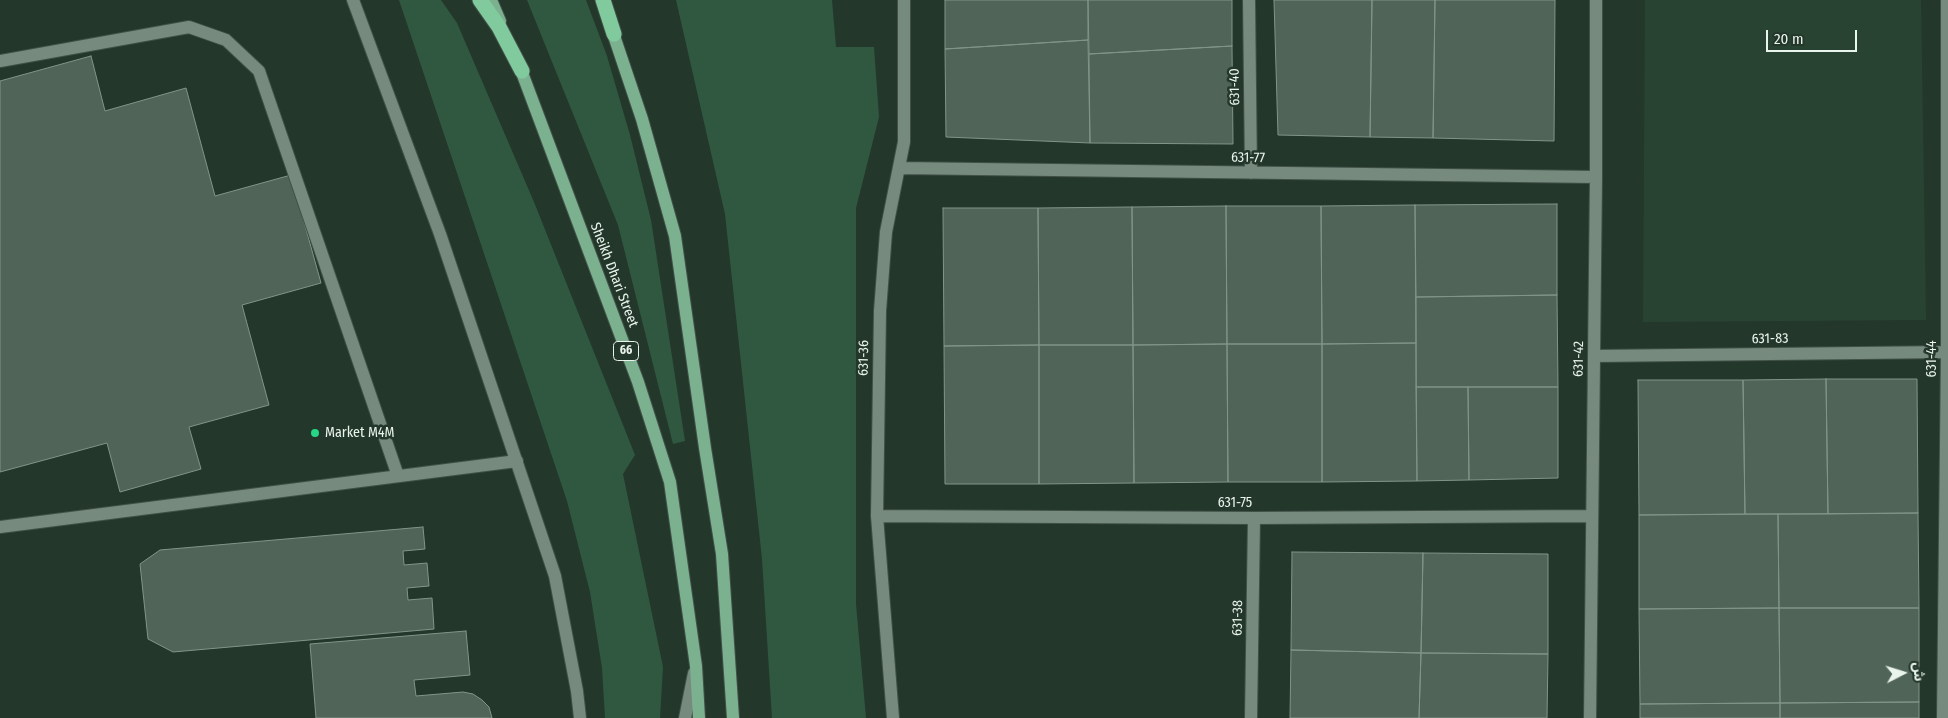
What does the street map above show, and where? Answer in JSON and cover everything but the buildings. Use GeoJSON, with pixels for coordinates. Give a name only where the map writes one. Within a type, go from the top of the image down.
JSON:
{"type":"FeatureCollection","features":[{"type":"Feature","properties":{"kind":"highway"},"geometry":{"type":"LineString","coordinates":[[480,0],[500,27],[522,71]]}},
{"type":"Feature","properties":{"kind":"highway"},"geometry":{"type":"LineString","coordinates":[[602,0],[614,34]]}},
{"type":"Feature","properties":{"kind":"main road","name":"Sheikh Dhari Street"},"geometry":{"type":"LineString","coordinates":[[491,0],[522,71],[638,382],[670,482],[696,666],[698,718]]}},
{"type":"Feature","properties":{"kind":"main road"},"geometry":{"type":"LineString","coordinates":[[614,34],[642,119],[675,236],[722,554],[734,718]]}},
{"type":"Feature","properties":{"kind":"street"},"geometry":{"type":"LineString","coordinates":[[352,0],[440,234],[555,576],[577,691],[580,718]]}},
{"type":"Feature","properties":{"kind":"street","name":"631-36"},"geometry":{"type":"LineString","coordinates":[[893,718],[877,516],[880,311],[886,232],[904,142],[904,0]]}},
{"type":"Feature","properties":{"kind":"street","name":"631-40"},"geometry":{"type":"LineString","coordinates":[[1249,0],[1251,174]]}},
{"type":"Feature","properties":{"kind":"street","name":"631-42"},"geometry":{"type":"LineString","coordinates":[[1590,718],[1596,0]]}},
{"type":"Feature","properties":{"kind":"street","name":"631-44"},"geometry":{"type":"LineString","coordinates":[[1943,718],[1948,0]]}},
{"type":"Feature","properties":{"kind":"street"},"geometry":{"type":"LineString","coordinates":[[0,61],[189,26],[226,40],[259,71],[398,476]]}},
{"type":"Feature","properties":{"kind":"street","name":"631-77"},"geometry":{"type":"LineString","coordinates":[[898,168],[1596,177]]}},
{"type":"Feature","properties":{"kind":"street","name":"631-83"},"geometry":{"type":"LineString","coordinates":[[1594,356],[1947,352]]}},
{"type":"Feature","properties":{"kind":"street"},"geometry":{"type":"LineString","coordinates":[[0,527],[517,461]]}},
{"type":"Feature","properties":{"kind":"street","name":"631-75"},"geometry":{"type":"LineString","coordinates":[[877,516],[1254,518],[1592,516]]}},
{"type":"Feature","properties":{"kind":"street","name":"631-38"},"geometry":{"type":"LineString","coordinates":[[1251,718],[1254,518]]}},
{"type":"Feature","properties":{"kind":"street"},"geometry":{"type":"LineString","coordinates":[[685,718],[696,666]]}},
{"type":"Feature","properties":{"kind":"shaded area"},"geometry":{"type":"Polygon","coordinates":[[[399,0],[441,0],[457,23],[534,202],[635,455],[623,474],[663,667],[660,718],[605,718],[602,668],[590,592],[567,501],[399,0]]]}},
{"type":"Feature","properties":{"kind":"shaded area"},"geometry":{"type":"Polygon","coordinates":[[[527,0],[586,0],[607,56],[630,135],[651,220],[685,441],[673,444],[618,225],[527,0]]]}},
{"type":"Feature","properties":{"kind":"shaded area"},"geometry":{"type":"Polygon","coordinates":[[[676,0],[832,0],[836,47],[874,47],[879,117],[856,208],[856,604],[866,718],[772,718],[762,559],[725,214],[676,0]]]}},
{"type":"Feature","properties":{"kind":"shaded area"},"geometry":{"type":"Polygon","coordinates":[[[1645,0],[1921,0],[1926,320],[1643,322],[1645,0]]]}},
{"type":"Feature","properties":{"kind":"place","name":"Market M4M"},"geometry":{"type":"Point","coordinates":[315,433]}}]}
